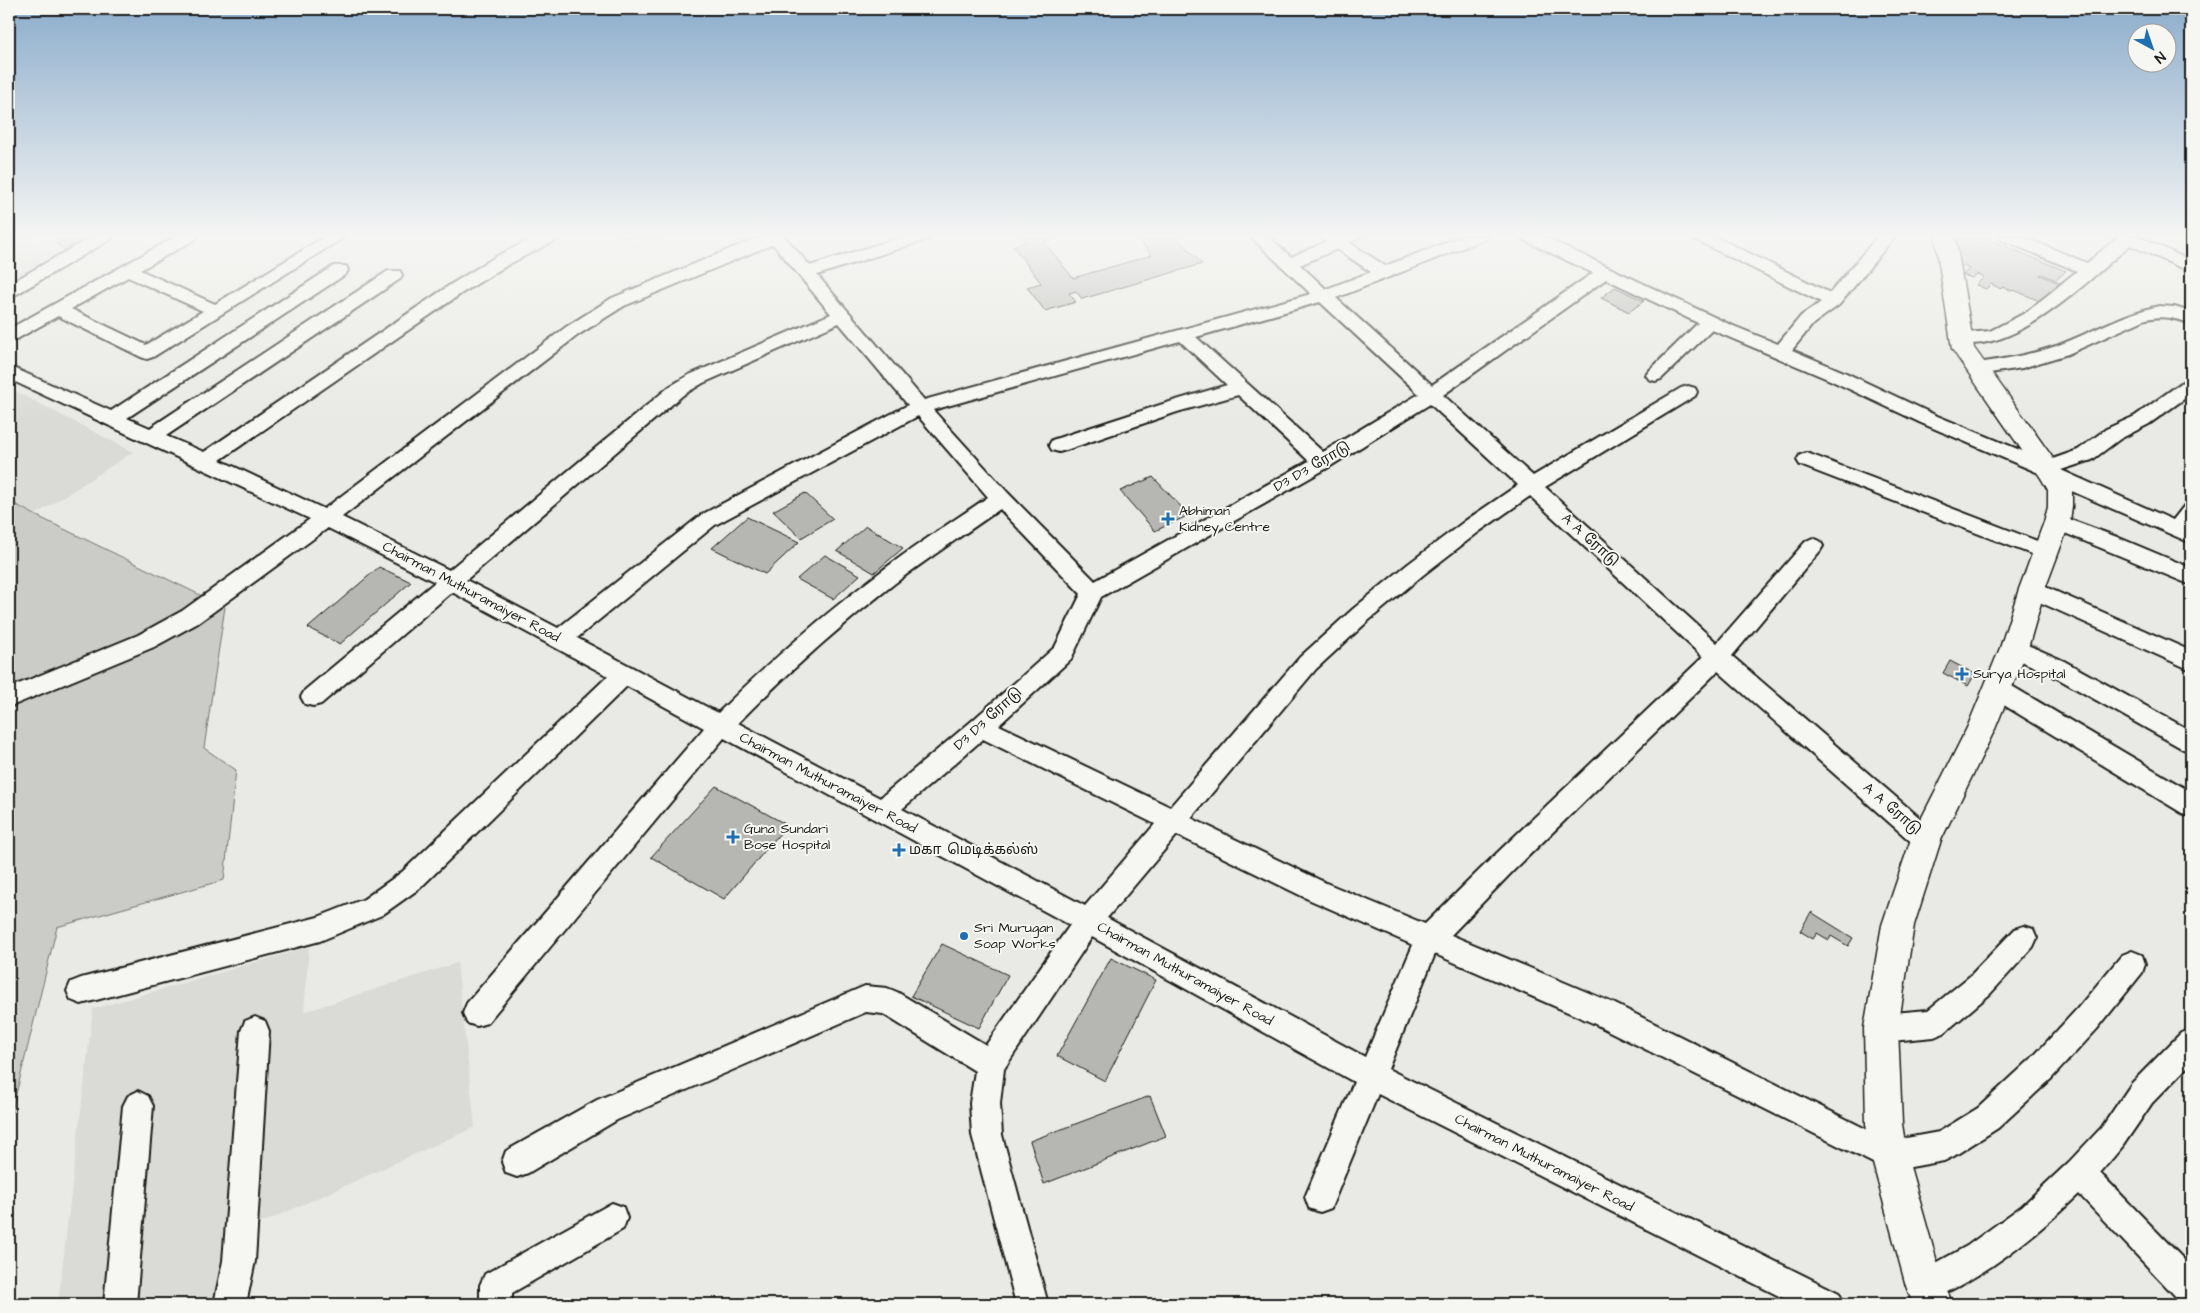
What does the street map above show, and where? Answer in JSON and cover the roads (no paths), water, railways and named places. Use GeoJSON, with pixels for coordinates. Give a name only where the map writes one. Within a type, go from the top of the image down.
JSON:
{"type":"FeatureCollection","features":[{"type":"Feature","properties":{"kind":"main road"},"geometry":{"type":"LineString","coordinates":[[1929,1295],[1889,1156],[1884,1124],[1882,1028],[1898,925],[1926,839],[1981,729],[2014,648],[2032,589],[2057,522],[2060,507],[2060,490],[1963,349],[1955,297]]}},
{"type":"Feature","properties":{"kind":"street"},"geometry":{"type":"LineString","coordinates":[[9,336],[79,297]]}},
{"type":"Feature","properties":{"kind":"street"},"geometry":{"type":"LineString","coordinates":[[187,297],[217,311]]}},
{"type":"Feature","properties":{"kind":"street"},"geometry":{"type":"LineString","coordinates":[[58,309],[147,353],[239,297]]}},
{"type":"Feature","properties":{"kind":"street"},"geometry":{"type":"LineString","coordinates":[[112,419],[298,297]]}},
{"type":"Feature","properties":{"kind":"street"},"geometry":{"type":"LineString","coordinates":[[150,437],[360,297]]}},
{"type":"Feature","properties":{"kind":"street"},"geometry":{"type":"LineString","coordinates":[[205,461],[443,297]]}},
{"type":"Feature","properties":{"kind":"street"},"geometry":{"type":"LineString","coordinates":[[9,698],[146,641],[190,617],[325,520],[572,331],[610,307],[633,297]]}},
{"type":"Feature","properties":{"kind":"street"},"geometry":{"type":"LineString","coordinates":[[825,297],[1001,498],[1093,592]]}},
{"type":"Feature","properties":{"kind":"street"},"geometry":{"type":"LineString","coordinates":[[561,638],[708,520],[920,407],[1319,297]]}},
{"type":"Feature","properties":{"kind":"street","name":"A A ரோடு"},"geometry":{"type":"LineString","coordinates":[[1325,297],[1718,658],[1926,839]]}},
{"type":"Feature","properties":{"kind":"street","name":"D3 D3 ரோடு"},"geometry":{"type":"LineString","coordinates":[[881,812],[981,727],[1062,653],[1093,592],[1322,462],[1432,395],[1569,297]]}},
{"type":"Feature","properties":{"kind":"street"},"geometry":{"type":"LineString","coordinates":[[1658,297],[2184,532],[2191,511]]}},
{"type":"Feature","properties":{"kind":"street"},"geometry":{"type":"LineString","coordinates":[[1825,297],[1833,301]]}},
{"type":"Feature","properties":{"kind":"street"},"geometry":{"type":"LineString","coordinates":[[1781,352],[1807,320],[1836,297]]}},
{"type":"Feature","properties":{"kind":"street"},"geometry":{"type":"LineString","coordinates":[[1962,338],[1992,336],[2033,316],[2056,297]]}},
{"type":"Feature","properties":{"kind":"street"},"geometry":{"type":"LineString","coordinates":[[1977,369],[2022,362],[2062,350],[2141,315],[2159,311],[2174,312],[2191,318]]}},
{"type":"Feature","properties":{"kind":"street"},"geometry":{"type":"LineString","coordinates":[[313,697],[676,391],[696,379],[841,316]]}},
{"type":"Feature","properties":{"kind":"street"},"geometry":{"type":"LineString","coordinates":[[1655,375],[1710,322]]}},
{"type":"Feature","properties":{"kind":"street"},"geometry":{"type":"LineString","coordinates":[[1184,335],[1239,388],[1322,462]]}},
{"type":"Feature","properties":{"kind":"street","name":"Chairman Muthuramaiyer Road"},"geometry":{"type":"LineString","coordinates":[[9,372],[205,461],[325,520],[381,544],[449,582],[561,638],[881,812],[1088,921],[1371,1076],[1828,1304]]}},
{"type":"Feature","properties":{"kind":"street"},"geometry":{"type":"LineString","coordinates":[[2048,471],[2085,455],[2113,434],[2142,420],[2191,385]]}},
{"type":"Feature","properties":{"kind":"street"},"geometry":{"type":"LineString","coordinates":[[1059,445],[1170,408],[1239,388]]}},
{"type":"Feature","properties":{"kind":"street"},"geometry":{"type":"LineString","coordinates":[[1032,1304],[987,1135],[985,1103],[990,1064],[1088,921],[1308,663],[1343,629],[1460,535],[1531,486],[1688,392]]}},
{"type":"Feature","properties":{"kind":"street"},"geometry":{"type":"LineString","coordinates":[[1807,460],[2046,552]]}},
{"type":"Feature","properties":{"kind":"street"},"geometry":{"type":"LineString","coordinates":[[477,1013],[721,725],[769,676],[832,621],[888,577],[1001,498]]}},
{"type":"Feature","properties":{"kind":"street"},"geometry":{"type":"LineString","coordinates":[[2057,522],[2110,542],[2191,577]]}},
{"type":"Feature","properties":{"kind":"street"},"geometry":{"type":"LineString","coordinates":[[1320,1197],[1428,940],[1505,862],[1718,658],[1813,546]]}},
{"type":"Feature","properties":{"kind":"street"},"geometry":{"type":"LineString","coordinates":[[2032,589],[2191,661]]}},
{"type":"Feature","properties":{"kind":"street"},"geometry":{"type":"LineString","coordinates":[[2014,648],[2056,667],[2191,742]]}},
{"type":"Feature","properties":{"kind":"street"},"geometry":{"type":"LineString","coordinates":[[81,991],[320,929],[372,907],[411,880],[625,673]]}},
{"type":"Feature","properties":{"kind":"street"},"geometry":{"type":"LineString","coordinates":[[1998,689],[2191,806]]}},
{"type":"Feature","properties":{"kind":"street"},"geometry":{"type":"LineString","coordinates":[[981,727],[1317,890],[1428,940],[1603,1013],[1889,1156],[1944,1146],[1988,1118],[2041,1069],[2087,1019],[2132,964]]}},
{"type":"Feature","properties":{"kind":"street"},"geometry":{"type":"LineString","coordinates":[[1882,1028],[1934,1023],[1980,986],[2024,938]]}},
{"type":"Feature","properties":{"kind":"street"},"geometry":{"type":"LineString","coordinates":[[517,1162],[607,1110],[865,999],[887,1001],[990,1064]]}},
{"type":"Feature","properties":{"kind":"street"},"geometry":{"type":"LineString","coordinates":[[230,1304],[239,1261],[255,1031]]}},
{"type":"Feature","properties":{"kind":"street"},"geometry":{"type":"LineString","coordinates":[[1929,1295],[2033,1217],[2080,1173],[2112,1136],[2142,1093],[2191,1044]]}},
{"type":"Feature","properties":{"kind":"street"},"geometry":{"type":"LineString","coordinates":[[120,1304],[138,1106]]}},
{"type":"Feature","properties":{"kind":"street"},"geometry":{"type":"LineString","coordinates":[[2080,1173],[2191,1290]]}},
{"type":"Feature","properties":{"kind":"street"},"geometry":{"type":"LineString","coordinates":[[496,1304],[496,1285],[612,1218]]}},
{"type":"Feature","properties":{"kind":"place","name":"Abhiman Kidney Centre"},"geometry":{"type":"Point","coordinates":[1168,519]}},
{"type":"Feature","properties":{"kind":"place","name":"Surya Hospital"},"geometry":{"type":"Point","coordinates":[1962,674]}},
{"type":"Feature","properties":{"kind":"place","name":"Guna Sundari Bose Hospital"},"geometry":{"type":"Point","coordinates":[733,837]}},
{"type":"Feature","properties":{"kind":"place","name":"மகா மெடிக்கல்ஸ்"},"geometry":{"type":"Point","coordinates":[899,850]}},
{"type":"Feature","properties":{"kind":"place","name":"Sri Murugan Soap Works"},"geometry":{"type":"Point","coordinates":[964,936]}}]}
